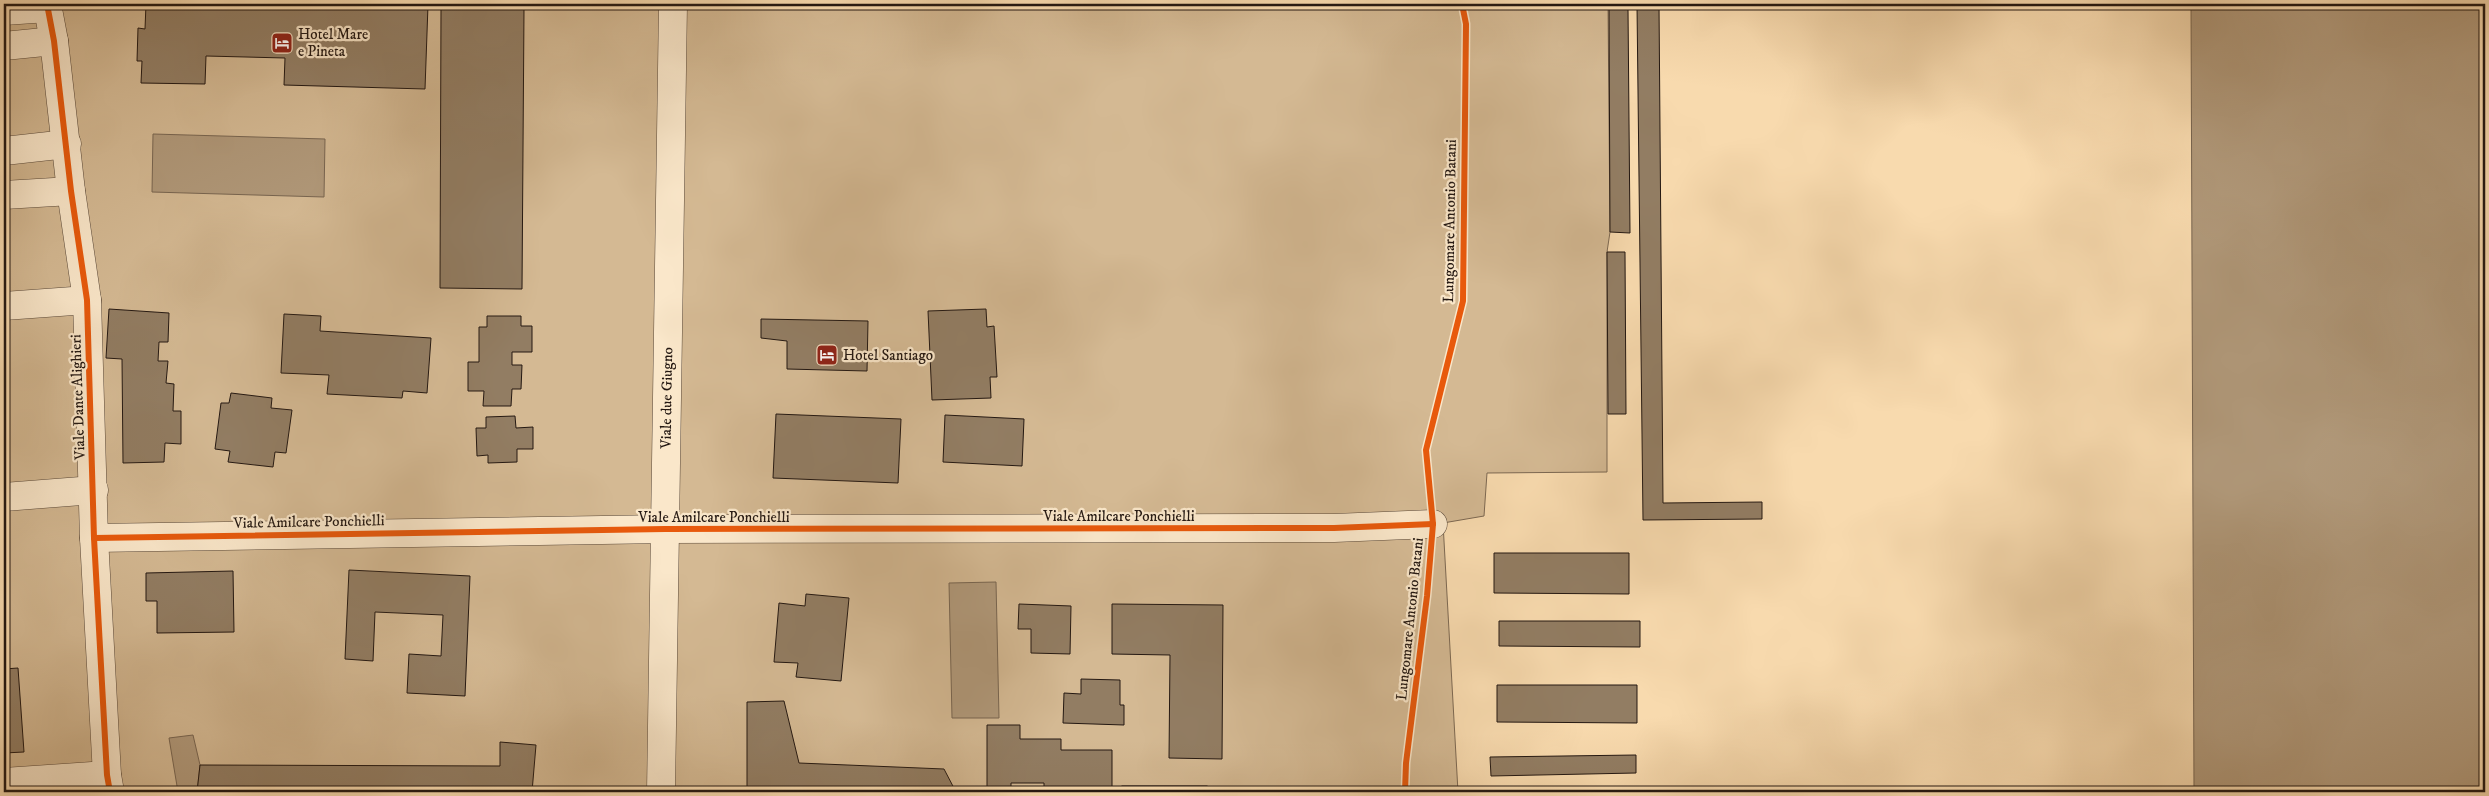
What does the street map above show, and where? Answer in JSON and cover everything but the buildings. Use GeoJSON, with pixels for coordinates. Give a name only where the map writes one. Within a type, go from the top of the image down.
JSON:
{"type":"FeatureCollection","features":[{"type":"Feature","properties":{"kind":"street","name":"Viale due Giugno"},"geometry":{"type":"LineString","coordinates":[[660,792],[673,4]]}},
{"type":"Feature","properties":{"kind":"street"},"geometry":{"type":"LineString","coordinates":[[4,11],[47,6]]}},
{"type":"Feature","properties":{"kind":"street","name":"Viale Dante Alighieri"},"geometry":{"type":"LineString","coordinates":[[47,6],[54,41],[71,190],[87,300],[94,538],[109,784]]}},
{"type":"Feature","properties":{"kind":"street"},"geometry":{"type":"LineString","coordinates":[[4,46],[54,41]]}},
{"type":"Feature","properties":{"kind":"street"},"geometry":{"type":"LineString","coordinates":[[4,151],[67,144]]}},
{"type":"Feature","properties":{"kind":"street"},"geometry":{"type":"LineString","coordinates":[[4,195],[71,190]]}},
{"type":"Feature","properties":{"kind":"street"},"geometry":{"type":"LineString","coordinates":[[4,306],[87,300]]}},
{"type":"Feature","properties":{"kind":"street"},"geometry":{"type":"LineString","coordinates":[[4,497],[94,490]]}},
{"type":"Feature","properties":{"kind":"street","name":"Viale Amilcare Ponchielli"},"geometry":{"type":"LineString","coordinates":[[94,538],[665,529],[1334,528],[1433,524]]}},
{"type":"Feature","properties":{"kind":"street"},"geometry":{"type":"LineString","coordinates":[[4,782],[109,784]]}},
{"type":"Feature","properties":{"kind":"shaded area"},"geometry":{"type":"Polygon","coordinates":[[[4,4],[1608,4],[1610,232],[1607,252],[1607,472],[1487,473],[1484,516],[1443,523],[1458,792],[4,792],[4,4]]]}},
{"type":"Feature","properties":{"kind":"shaded area"},"geometry":{"type":"Polygon","coordinates":[[[2191,4],[2485,4],[2485,792],[2194,792],[2191,4]]]}},
{"type":"Feature","properties":{"kind":"shaded area"},"geometry":{"type":"Polygon","coordinates":[[[153,134],[325,139],[324,197],[152,192],[153,134]]]}},
{"type":"Feature","properties":{"kind":"shaded area"},"geometry":{"type":"Polygon","coordinates":[[[996,582],[999,718],[952,718],[949,583],[996,582]]]}},
{"type":"Feature","properties":{"kind":"shaded area"},"geometry":{"type":"Polygon","coordinates":[[[193,735],[200,765],[197,792],[178,792],[169,738],[193,735]]]}},
{"type":"Feature","properties":{"kind":"cycle path"},"geometry":{"type":"LineString","coordinates":[[47,4],[54,41],[71,191],[87,300],[94,538],[107,775],[110,792]]}},
{"type":"Feature","properties":{"kind":"cycle path","name":"Lungomare Antonio Batani"},"geometry":{"type":"LineString","coordinates":[[1405,792],[1406,763],[1427,596],[1433,524],[1426,450],[1463,301],[1466,24],[1462,4]]}},
{"type":"Feature","properties":{"kind":"cycle path"},"geometry":{"type":"LineString","coordinates":[[94,538],[665,529],[1334,528],[1433,524]]}},
{"type":"Feature","properties":{"kind":"place","name":"Hotel Mare e Pineta"},"geometry":{"type":"Point","coordinates":[282,43]}},
{"type":"Feature","properties":{"kind":"place","name":"Hotel Santiago"},"geometry":{"type":"Point","coordinates":[827,355]}}]}
